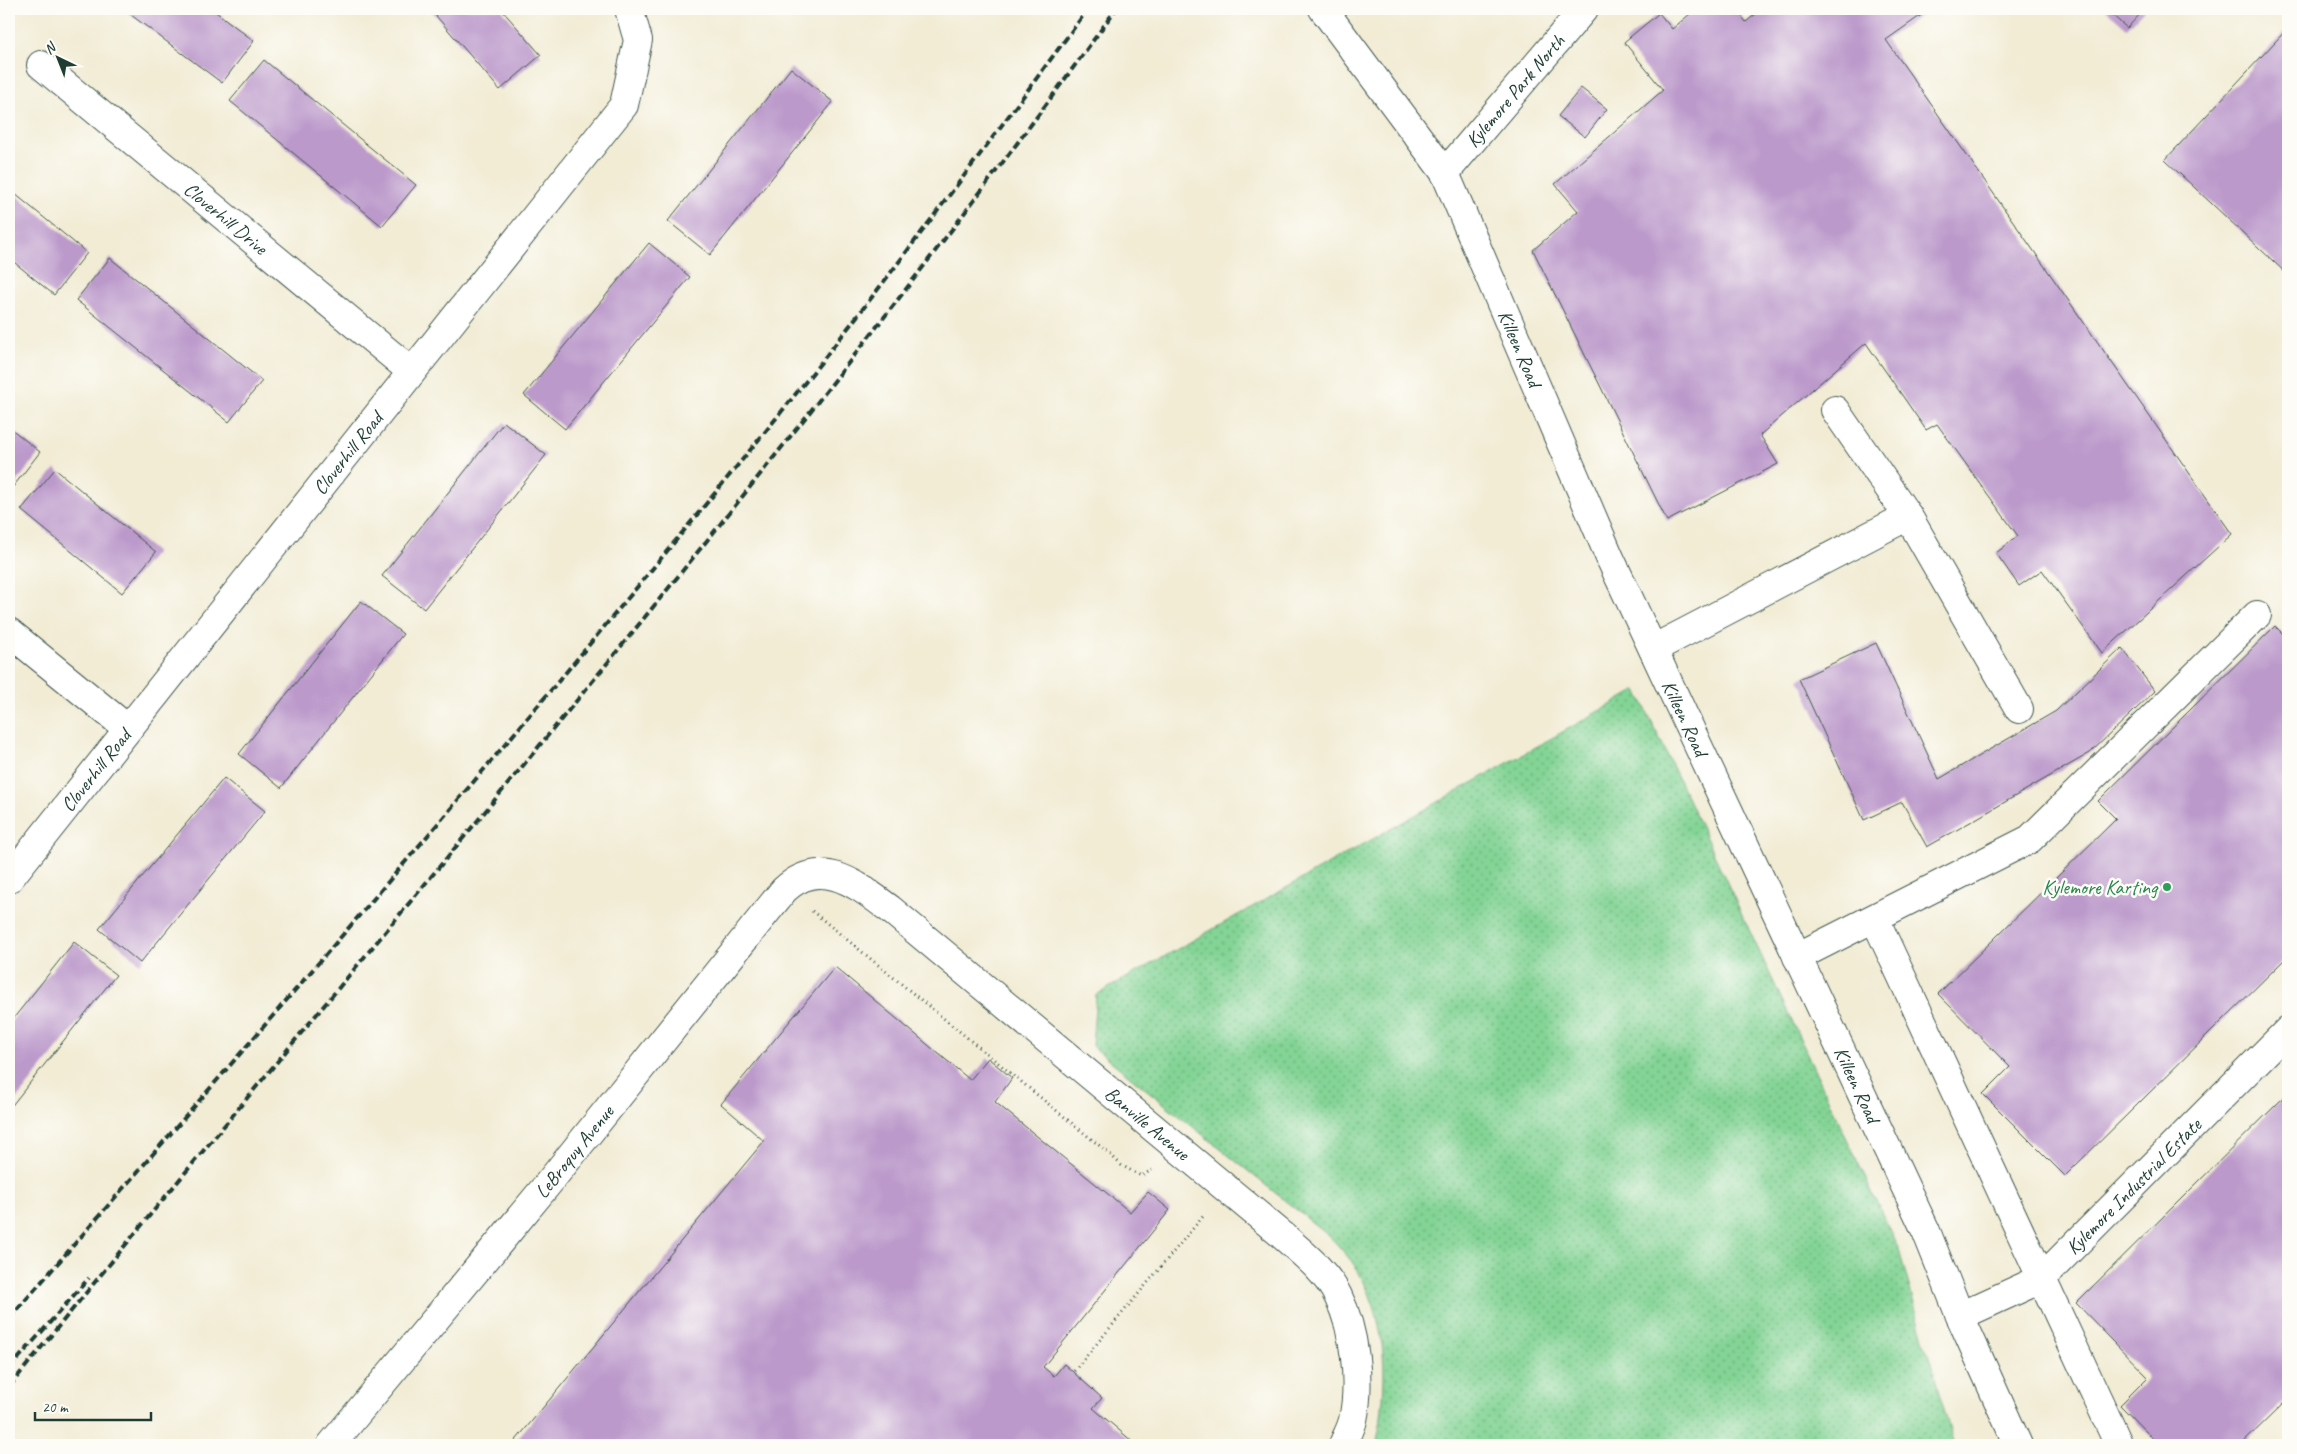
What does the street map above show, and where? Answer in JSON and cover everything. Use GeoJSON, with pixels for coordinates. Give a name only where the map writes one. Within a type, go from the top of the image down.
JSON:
{"type":"FeatureCollection","features":[{"type":"Feature","properties":{"kind":"street","name":"Cloverhill Road"},"geometry":{"type":"LineString","coordinates":[[9,879],[410,371],[624,105],[638,40],[629,9]]}},
{"type":"Feature","properties":{"kind":"street","name":"Killeen Road"},"geometry":{"type":"LineString","coordinates":[[1323,9],[1445,173],[1610,558],[1926,1231],[1960,1316],[2018,1445]]}},
{"type":"Feature","properties":{"kind":"street","name":"Kylemore Park North"},"geometry":{"type":"LineString","coordinates":[[1445,173],[1584,9]]}},
{"type":"Feature","properties":{"kind":"street","name":"Cloverhill Drive"},"geometry":{"type":"LineString","coordinates":[[41,65],[410,371]]}},
{"type":"Feature","properties":{"kind":"street"},"geometry":{"type":"LineString","coordinates":[[1835,410],[1908,516],[2019,709]]}},
{"type":"Feature","properties":{"kind":"street"},"geometry":{"type":"LineString","coordinates":[[1652,649],[1908,516]]}},
{"type":"Feature","properties":{"kind":"street"},"geometry":{"type":"LineString","coordinates":[[1797,957],[2030,839],[2257,615]]}},
{"type":"Feature","properties":{"kind":"street"},"geometry":{"type":"LineString","coordinates":[[9,632],[128,729]]}},
{"type":"Feature","properties":{"kind":"street","name":"LeBroquy Avenue"},"geometry":{"type":"LineString","coordinates":[[331,1445],[547,1185],[784,890],[795,880],[808,874],[824,873]]}},
{"type":"Feature","properties":{"kind":"street","name":"Banville Avenue"},"geometry":{"type":"LineString","coordinates":[[824,873],[856,884],[890,909],[1281,1234],[1318,1269],[1338,1295],[1349,1327],[1355,1372],[1352,1421],[1343,1445]]}},
{"type":"Feature","properties":{"kind":"street"},"geometry":{"type":"LineString","coordinates":[[1875,919],[2119,1445]]}},
{"type":"Feature","properties":{"kind":"street","name":"Kylemore Industrial Estate"},"geometry":{"type":"LineString","coordinates":[[1960,1316],[2041,1278],[2288,1030]]}},
{"type":"Feature","properties":{"kind":"path"},"geometry":{"type":"LineString","coordinates":[[784,890],[849,940],[1121,1165],[1141,1176],[1152,1170],[1174,1146]]}},
{"type":"Feature","properties":{"kind":"path"},"geometry":{"type":"LineString","coordinates":[[1074,1371],[1227,1189]]}},
{"type":"Feature","properties":{"kind":"green space"},"geometry":{"type":"Polygon","coordinates":[[[1637,690],[1899,1250],[1954,1445],[1376,1445],[1383,1399],[1383,1351],[1373,1304],[1364,1282],[1352,1262],[1329,1236],[1092,1046],[1096,995],[1637,690]]]}},
{"type":"Feature","properties":{"kind":"building"},"geometry":{"type":"Polygon","coordinates":[[[123,9],[212,9],[254,41],[222,83],[123,9]]]}},
{"type":"Feature","properties":{"kind":"building"},"geometry":{"type":"Polygon","coordinates":[[[430,9],[501,9],[541,55],[500,90],[430,9]]]}},
{"type":"Feature","properties":{"kind":"building"},"geometry":{"type":"Polygon","coordinates":[[[1696,9],[1736,9],[1746,22],[1762,9],[1930,9],[1886,40],[2232,534],[2102,653],[2042,570],[2019,586],[1996,553],[2018,536],[1937,424],[1926,430],[1866,343],[1760,435],[1778,464],[1667,521],[1533,250],[1578,211],[1555,184],[1663,90],[1624,42],[1659,13],[1672,29],[1696,9]]]}},
{"type":"Feature","properties":{"kind":"building"},"geometry":{"type":"Polygon","coordinates":[[[2105,9],[2145,9],[2127,28],[2105,9]]]}},
{"type":"Feature","properties":{"kind":"building"},"geometry":{"type":"Polygon","coordinates":[[[2288,28],[2288,275],[2165,160],[2288,28]]]}},
{"type":"Feature","properties":{"kind":"building"},"geometry":{"type":"Polygon","coordinates":[[[264,60],[416,185],[382,226],[230,101],[264,60]]]}},
{"type":"Feature","properties":{"kind":"building"},"geometry":{"type":"Polygon","coordinates":[[[791,68],[833,102],[710,255],[668,221],[791,68]]]}},
{"type":"Feature","properties":{"kind":"building"},"geometry":{"type":"Polygon","coordinates":[[[1581,88],[1607,109],[1585,137],[1558,116],[1581,88]]]}},
{"type":"Feature","properties":{"kind":"building"},"geometry":{"type":"Polygon","coordinates":[[[9,189],[87,253],[54,295],[9,258],[9,189]]]}},
{"type":"Feature","properties":{"kind":"building"},"geometry":{"type":"Polygon","coordinates":[[[649,243],[690,277],[565,429],[524,395],[649,243]]]}},
{"type":"Feature","properties":{"kind":"building"},"geometry":{"type":"Polygon","coordinates":[[[110,258],[262,381],[229,422],[76,300],[110,258]]]}},
{"type":"Feature","properties":{"kind":"building"},"geometry":{"type":"Polygon","coordinates":[[[504,422],[546,455],[424,609],[382,576],[504,422]]]}},
{"type":"Feature","properties":{"kind":"building"},"geometry":{"type":"Polygon","coordinates":[[[9,427],[40,452],[9,492],[9,427]]]}},
{"type":"Feature","properties":{"kind":"building"},"geometry":{"type":"Polygon","coordinates":[[[55,469],[156,552],[122,593],[21,510],[55,469]]]}},
{"type":"Feature","properties":{"kind":"building"},"geometry":{"type":"Polygon","coordinates":[[[361,601],[403,634],[281,788],[239,754],[361,601]]]}},
{"type":"Feature","properties":{"kind":"building","name":"Kylemore Karting"},"geometry":{"type":"Polygon","coordinates":[[[2275,626],[2288,639],[2288,956],[2065,1176],[1983,1094],[2010,1067],[1938,994],[2116,819],[2098,801],[2275,626]]]}},
{"type":"Feature","properties":{"kind":"building"},"geometry":{"type":"Polygon","coordinates":[[[1876,643],[1939,779],[2056,711],[2122,648],[2155,691],[2090,753],[1927,847],[1902,802],[1864,820],[1799,679],[1876,643]]]}},
{"type":"Feature","properties":{"kind":"building"},"geometry":{"type":"Polygon","coordinates":[[[224,778],[265,811],[140,963],[99,929],[224,778]]]}},
{"type":"Feature","properties":{"kind":"building"},"geometry":{"type":"Polygon","coordinates":[[[74,942],[116,975],[9,1109],[9,1024],[74,942]]]}},
{"type":"Feature","properties":{"kind":"building"},"geometry":{"type":"Polygon","coordinates":[[[835,967],[970,1080],[988,1058],[1012,1078],[995,1102],[1130,1212],[1148,1192],[1170,1210],[1043,1367],[1054,1376],[1064,1364],[1102,1398],[1093,1408],[1133,1442],[1131,1445],[512,1445],[764,1141],[721,1104],[835,967]]]}},
{"type":"Feature","properties":{"kind":"building"},"geometry":{"type":"Polygon","coordinates":[[[2288,1093],[2288,1399],[2241,1445],[2159,1445],[2120,1405],[2148,1377],[2076,1303],[2288,1093]]]}},
{"type":"Feature","properties":{"kind":"railway"},"geometry":{"type":"LineString","coordinates":[[9,1319],[384,887],[660,559],[838,341],[1088,9]]}},
{"type":"Feature","properties":{"kind":"railway"},"geometry":{"type":"LineString","coordinates":[[9,1387],[712,535],[984,187],[1116,9]]}},
{"type":"Feature","properties":{"kind":"railway"},"geometry":{"type":"LineString","coordinates":[[9,1369],[89,1278]]}},
{"type":"Feature","properties":{"kind":"place","name":"Kylemore Karting"},"geometry":{"type":"Point","coordinates":[2167,887]}}]}
